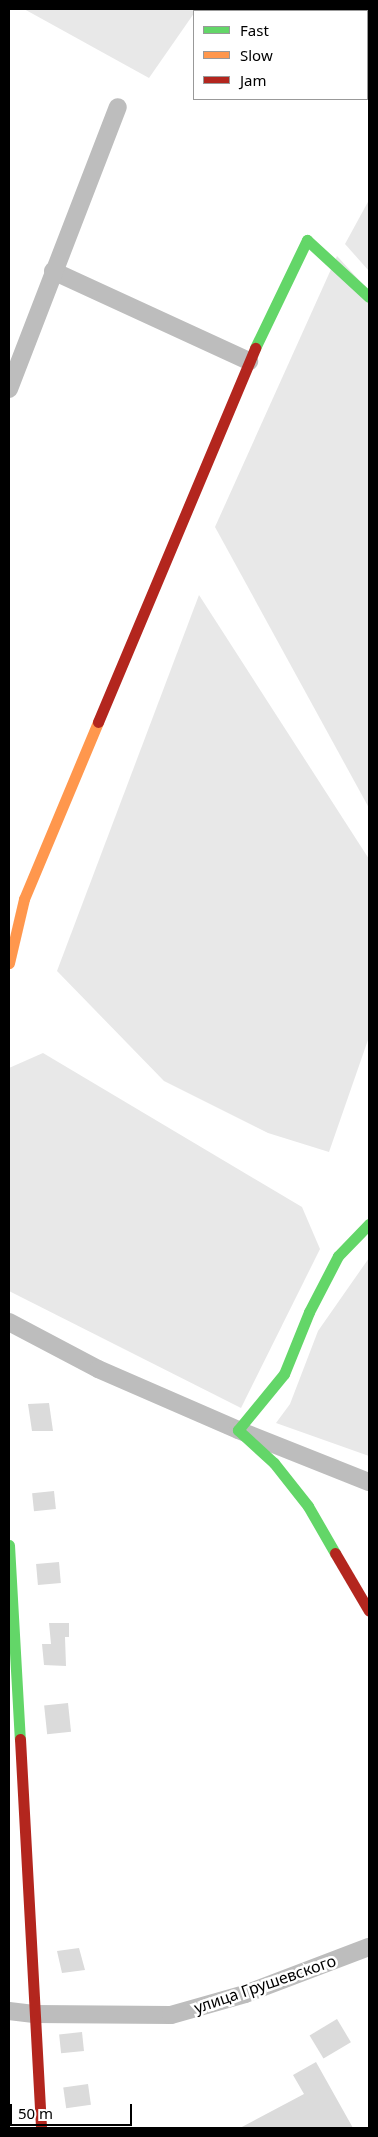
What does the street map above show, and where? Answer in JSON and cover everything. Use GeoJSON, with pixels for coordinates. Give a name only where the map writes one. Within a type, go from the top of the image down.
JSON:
{"type":"FeatureCollection","features":[{"type":"Feature","properties":{"kind":"street"},"geometry":{"type":"LineString","coordinates":[[9,389],[53,271],[118,107]]}},
{"type":"Feature","properties":{"kind":"street"},"geometry":{"type":"LineString","coordinates":[[9,963],[24,899],[248,361],[307,240],[369,297]]}},
{"type":"Feature","properties":{"kind":"street"},"geometry":{"type":"LineString","coordinates":[[53,271],[248,361]]}},
{"type":"Feature","properties":{"kind":"street"},"geometry":{"type":"LineString","coordinates":[[238,1430],[284,1374],[309,1312],[338,1256],[369,1224]]}},
{"type":"Feature","properties":{"kind":"street"},"geometry":{"type":"LineString","coordinates":[[9,1322],[98,1369],[238,1430],[369,1482]]}},
{"type":"Feature","properties":{"kind":"street"},"geometry":{"type":"LineString","coordinates":[[238,1430],[274,1463],[308,1506],[369,1611]]}},
{"type":"Feature","properties":{"kind":"street"},"geometry":{"type":"LineString","coordinates":[[9,1545],[41,2128]]}},
{"type":"Feature","properties":{"kind":"street","name":"улица Грушевского"},"geometry":{"type":"LineString","coordinates":[[9,2011],[34,2014],[171,2015],[246,1994],[369,1947]]}},
{"type":"Feature","properties":{"kind":"shaded area"},"geometry":{"type":"Polygon","coordinates":[[[24,9],[197,9],[193,10],[193,15],[149,78],[24,9]]]}},
{"type":"Feature","properties":{"kind":"shaded area"},"geometry":{"type":"Polygon","coordinates":[[[230,9],[369,9],[369,83],[368,10],[230,9]]]}},
{"type":"Feature","properties":{"kind":"shaded area"},"geometry":{"type":"Polygon","coordinates":[[[369,200],[369,271],[345,244],[369,200]]]}},
{"type":"Feature","properties":{"kind":"shaded area"},"geometry":{"type":"Polygon","coordinates":[[[337,256],[369,291],[369,808],[215,527],[337,256]]]}},
{"type":"Feature","properties":{"kind":"shaded area"},"geometry":{"type":"Polygon","coordinates":[[[199,595],[369,859],[369,1037],[329,1152],[268,1133],[164,1081],[57,971],[199,595]]]}},
{"type":"Feature","properties":{"kind":"shaded area"},"geometry":{"type":"Polygon","coordinates":[[[43,1053],[302,1207],[320,1249],[241,1408],[9,1291],[9,1068],[43,1053]]]}},
{"type":"Feature","properties":{"kind":"shaded area"},"geometry":{"type":"Polygon","coordinates":[[[369,1258],[369,1456],[276,1423],[290,1404],[318,1331],[369,1258]]]}},
{"type":"Feature","properties":{"kind":"building"},"geometry":{"type":"Polygon","coordinates":[[[49,1403],[53,1431],[32,1431],[28,1404],[49,1403]]]}},
{"type":"Feature","properties":{"kind":"building"},"geometry":{"type":"Polygon","coordinates":[[[54,1491],[56,1509],[34,1511],[32,1493],[54,1491]]]}},
{"type":"Feature","properties":{"kind":"building"},"geometry":{"type":"Polygon","coordinates":[[[59,1562],[61,1583],[38,1585],[36,1564],[59,1562]]]}},
{"type":"Feature","properties":{"kind":"building"},"geometry":{"type":"Polygon","coordinates":[[[49,1623],[69,1623],[69,1637],[65,1637],[66,1666],[44,1665],[42,1644],[51,1644],[49,1623]]]}},
{"type":"Feature","properties":{"kind":"building"},"geometry":{"type":"Polygon","coordinates":[[[68,1703],[71,1732],[47,1734],[44,1706],[68,1703]]]}},
{"type":"Feature","properties":{"kind":"building"},"geometry":{"type":"Polygon","coordinates":[[[79,1948],[85,1970],[62,1973],[57,1951],[79,1948]]]}},
{"type":"Feature","properties":{"kind":"building"},"geometry":{"type":"Polygon","coordinates":[[[337,2019],[351,2042],[323,2059],[310,2035],[337,2019]]]}},
{"type":"Feature","properties":{"kind":"building"},"geometry":{"type":"Polygon","coordinates":[[[82,2032],[84,2051],[61,2053],[59,2034],[82,2032]]]}},
{"type":"Feature","properties":{"kind":"building"},"geometry":{"type":"Polygon","coordinates":[[[316,2062],[353,2128],[240,2128],[304,2094],[293,2075],[316,2062]]]}},
{"type":"Feature","properties":{"kind":"building"},"geometry":{"type":"Polygon","coordinates":[[[88,2084],[91,2105],[66,2108],[63,2087],[88,2084]]]}},
{"type":"Feature","properties":{"kind":"traffic: fast"},"geometry":{"type":"LineString","coordinates":[[255,348],[307,240],[369,297]]}},
{"type":"Feature","properties":{"kind":"traffic: fast"},"geometry":{"type":"LineString","coordinates":[[335,1553],[308,1506],[274,1463],[238,1430],[284,1374],[309,1312],[338,1256],[369,1224]]}},
{"type":"Feature","properties":{"kind":"traffic: fast"},"geometry":{"type":"LineString","coordinates":[[9,1545],[20,1739]]}},
{"type":"Feature","properties":{"kind":"traffic: slow"},"geometry":{"type":"LineString","coordinates":[[9,963],[24,899],[98,722]]}},
{"type":"Feature","properties":{"kind":"traffic: jam"},"geometry":{"type":"LineString","coordinates":[[98,722],[255,348]]}},
{"type":"Feature","properties":{"kind":"traffic: jam"},"geometry":{"type":"LineString","coordinates":[[335,1553],[369,1611]]}},
{"type":"Feature","properties":{"kind":"traffic: jam"},"geometry":{"type":"LineString","coordinates":[[20,1739],[41,2128]]}}]}
